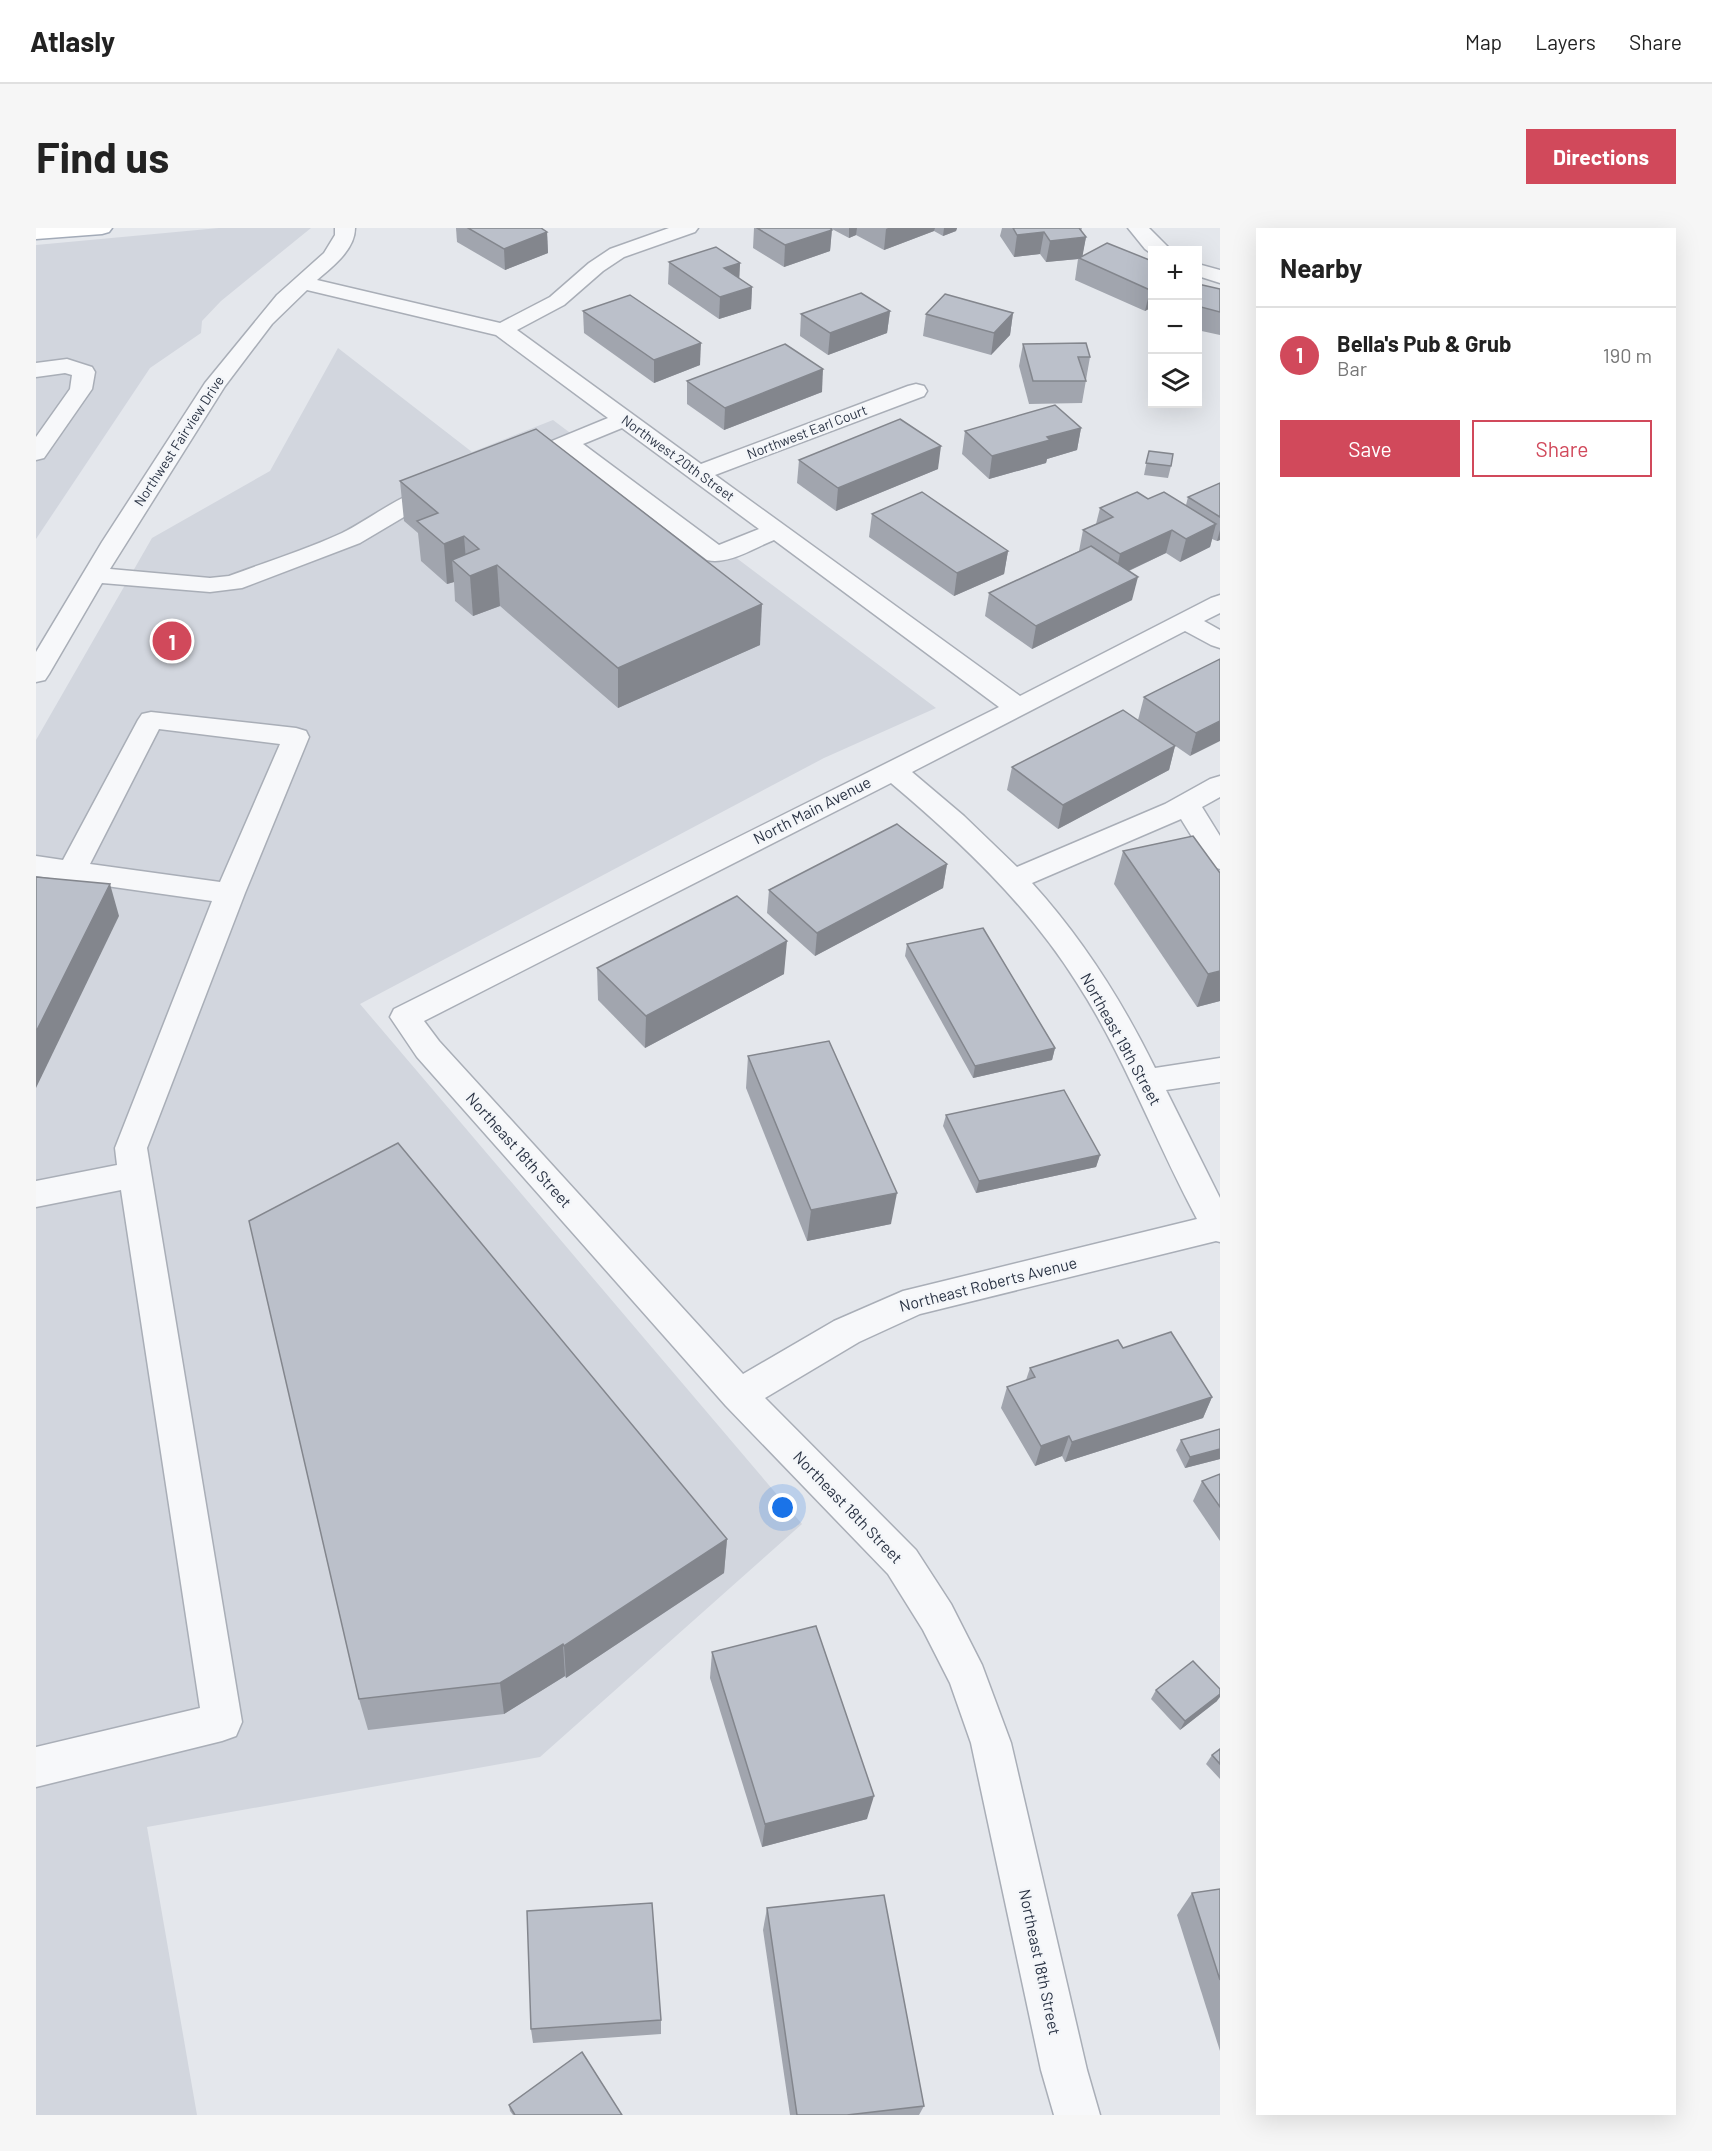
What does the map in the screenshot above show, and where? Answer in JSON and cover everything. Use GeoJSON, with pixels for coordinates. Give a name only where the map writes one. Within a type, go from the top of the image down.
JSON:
{"type":"FeatureCollection","features":[{"type":"Feature","properties":{"kind":"main road"},"geometry":{"type":"LineString","coordinates":[[36,233],[102,228]]}},
{"type":"Feature","properties":{"kind":"street","name":"Northwest Fairview Drive"},"geometry":{"type":"LineString","coordinates":[[36,674],[188,424],[246,342],[284,299],[332,257],[345,235],[345,228]]}},
{"type":"Feature","properties":{"kind":"street"},"geometry":{"type":"LineString","coordinates":[[503,330],[557,301],[596,267],[617,253],[688,228]]}},
{"type":"Feature","properties":{"kind":"street"},"geometry":{"type":"LineString","coordinates":[[1138,228],[1157,246]]}},
{"type":"Feature","properties":{"kind":"street"},"geometry":{"type":"LineString","coordinates":[[1202,272],[1220,277]]}},
{"type":"Feature","properties":{"kind":"street","name":"Northwest 20th Street"},"geometry":{"type":"LineString","coordinates":[[303,283],[503,330],[1018,708]]}},
{"type":"Feature","properties":{"kind":"street"},"geometry":{"type":"LineString","coordinates":[[36,370],[67,366],[84,372],[81,389],[47,423],[36,453]]}},
{"type":"Feature","properties":{"kind":"street","name":"Northwest Earl Court"},"geometry":{"type":"LineString","coordinates":[[698,473],[916,391]]}},
{"type":"Feature","properties":{"kind":"street"},"geometry":{"type":"LineString","coordinates":[[495,471],[625,419]]}},
{"type":"Feature","properties":{"kind":"street"},"geometry":{"type":"LineString","coordinates":[[567,443],[716,555],[777,531]]}},
{"type":"Feature","properties":{"kind":"street"},"geometry":{"type":"LineString","coordinates":[[95,575],[210,585],[233,583],[351,538],[411,504],[464,483]]}},
{"type":"Feature","properties":{"kind":"street","name":"North Main Avenue"},"geometry":{"type":"LineString","coordinates":[[405,1017],[1018,708],[1220,603]]}},
{"type":"Feature","properties":{"kind":"street"},"geometry":{"type":"LineString","coordinates":[[36,619],[67,623]]}},
{"type":"Feature","properties":{"kind":"street"},"geometry":{"type":"LineString","coordinates":[[1185,621],[1220,640]]}},
{"type":"Feature","properties":{"kind":"street"},"geometry":{"type":"LineString","coordinates":[[36,1767],[222,1722],[131,1148],[230,892],[296,737],[151,720],[72,871]]}},
{"type":"Feature","properties":{"kind":"street","name":"Northeast 19th Street"},"geometry":{"type":"LineString","coordinates":[[892,770],[947,815],[1014,880],[1066,943],[1108,1008],[1147,1081],[1175,1144],[1219,1228]]}},
{"type":"Feature","properties":{"kind":"street"},"geometry":{"type":"LineString","coordinates":[[1014,880],[1186,804],[1220,785]]}},
{"type":"Feature","properties":{"kind":"street"},"geometry":{"type":"LineString","coordinates":[[1186,804],[1220,859]]}},
{"type":"Feature","properties":{"kind":"street"},"geometry":{"type":"LineString","coordinates":[[36,866],[230,892]]}},
{"type":"Feature","properties":{"kind":"street","name":"Northeast 18th Street"},"geometry":{"type":"LineString","coordinates":[[405,1017],[428,1049],[739,1395],[902,1563],[937,1617],[968,1678],[991,1743],[1064,2070],[1077,2115]]}},
{"type":"Feature","properties":{"kind":"street"},"geometry":{"type":"LineString","coordinates":[[1147,1081],[1220,1070]]}},
{"type":"Feature","properties":{"kind":"street"},"geometry":{"type":"LineString","coordinates":[[36,1194],[135,1174]]}},
{"type":"Feature","properties":{"kind":"street","name":"Northeast Roberts Avenue"},"geometry":{"type":"LineString","coordinates":[[739,1395],[842,1332],[877,1314],[915,1300],[1219,1228]]}},
{"type":"Feature","properties":{"kind":"shaded area"},"geometry":{"type":"Polygon","coordinates":[[[219,228],[311,228],[221,301],[202,321],[201,333],[150,368],[36,539],[36,245],[219,228]]]}},
{"type":"Feature","properties":{"kind":"shaded area"},"geometry":{"type":"Polygon","coordinates":[[[338,348],[472,452],[553,420],[936,708],[824,758],[360,1004],[802,1524],[540,1757],[147,1827],[197,2115],[36,2115],[36,740],[152,538],[270,471],[338,348]]]}},
{"type":"Feature","properties":{"kind":"building"},"geometry":{"type":"Polygon","coordinates":[[[468,228],[541,228],[547,232],[504,249],[468,228]]]}},
{"type":"Feature","properties":{"kind":"building"},"geometry":{"type":"Polygon","coordinates":[[[757,228],[830,228],[832,230],[785,245],[757,228]]]}},
{"type":"Feature","properties":{"kind":"building"},"geometry":{"type":"Polygon","coordinates":[[[1013,228],[1079,228],[1086,237],[1050,241],[1044,232],[1017,235],[1013,228]]]}},
{"type":"Feature","properties":{"kind":"building"},"geometry":{"type":"Polygon","coordinates":[[[1107,243],[1148,259],[1148,289],[1079,258],[1107,243]]]}},
{"type":"Feature","properties":{"kind":"building"},"geometry":{"type":"Polygon","coordinates":[[[716,247],[740,263],[724,268],[752,287],[720,297],[669,262],[716,247]]]}},
{"type":"Feature","properties":{"kind":"building"},"geometry":{"type":"Polygon","coordinates":[[[1202,285],[1220,289],[1220,312],[1202,307],[1202,285]]]}},
{"type":"Feature","properties":{"kind":"building"},"geometry":{"type":"Polygon","coordinates":[[[861,293],[890,311],[830,333],[801,314],[861,293]]]}},
{"type":"Feature","properties":{"kind":"building"},"geometry":{"type":"Polygon","coordinates":[[[945,294],[1013,313],[994,333],[926,314],[945,294]]]}},
{"type":"Feature","properties":{"kind":"building"},"geometry":{"type":"Polygon","coordinates":[[[630,295],[701,343],[654,360],[583,311],[630,295]]]}},
{"type":"Feature","properties":{"kind":"building"},"geometry":{"type":"Polygon","coordinates":[[[1086,343],[1090,357],[1078,357],[1086,381],[1033,381],[1023,344],[1086,343]]]}},
{"type":"Feature","properties":{"kind":"building"},"geometry":{"type":"Polygon","coordinates":[[[785,344],[823,369],[725,408],[687,381],[785,344]]]}},
{"type":"Feature","properties":{"kind":"building"},"geometry":{"type":"Polygon","coordinates":[[[1055,405],[1081,428],[1047,437],[1050,440],[992,456],[965,431],[1055,405]]]}},
{"type":"Feature","properties":{"kind":"building"},"geometry":{"type":"Polygon","coordinates":[[[900,419],[941,446],[838,488],[799,460],[900,419]]]}},
{"type":"Feature","properties":{"kind":"building"},"geometry":{"type":"Polygon","coordinates":[[[536,429],[762,604],[618,668],[497,565],[470,576],[452,560],[479,549],[464,536],[444,544],[417,521],[438,513],[400,481],[536,429]]]}},
{"type":"Feature","properties":{"kind":"building"},"geometry":{"type":"Polygon","coordinates":[[[1149,451],[1173,454],[1171,466],[1146,463],[1149,451]]]}},
{"type":"Feature","properties":{"kind":"building"},"geometry":{"type":"Polygon","coordinates":[[[1220,483],[1220,517],[1188,497],[1220,483]]]}},
{"type":"Feature","properties":{"kind":"building"},"geometry":{"type":"Polygon","coordinates":[[[922,492],[1008,551],[957,573],[872,514],[922,492]]]}},
{"type":"Feature","properties":{"kind":"building"},"geometry":{"type":"Polygon","coordinates":[[[1137,492],[1148,499],[1164,492],[1216,524],[1186,539],[1172,530],[1120,554],[1083,530],[1113,517],[1100,508],[1137,492]]]}},
{"type":"Feature","properties":{"kind":"building"},"geometry":{"type":"Polygon","coordinates":[[[1091,546],[1138,577],[1036,626],[989,593],[1091,546]]]}},
{"type":"Feature","properties":{"kind":"building"},"geometry":{"type":"Polygon","coordinates":[[[1220,659],[1220,721],[1196,733],[1144,697],[1220,659]]]}},
{"type":"Feature","properties":{"kind":"building"},"geometry":{"type":"Polygon","coordinates":[[[1123,710],[1175,746],[1063,805],[1012,767],[1123,710]]]}},
{"type":"Feature","properties":{"kind":"building"},"geometry":{"type":"Polygon","coordinates":[[[897,824],[947,864],[817,933],[769,890],[897,824]]]}},
{"type":"Feature","properties":{"kind":"building"},"geometry":{"type":"Polygon","coordinates":[[[1193,836],[1220,873],[1220,971],[1208,974],[1123,851],[1193,836]]]}},
{"type":"Feature","properties":{"kind":"building"},"geometry":{"type":"Polygon","coordinates":[[[36,877],[110,884],[36,1032],[36,877]]]}},
{"type":"Feature","properties":{"kind":"building"},"geometry":{"type":"Polygon","coordinates":[[[737,896],[787,941],[646,1016],[597,968],[737,896]]]}},
{"type":"Feature","properties":{"kind":"building"},"geometry":{"type":"Polygon","coordinates":[[[983,928],[1055,1048],[975,1066],[907,944],[983,928]]]}},
{"type":"Feature","properties":{"kind":"building"},"geometry":{"type":"Polygon","coordinates":[[[829,1041],[897,1193],[811,1210],[748,1056],[829,1041]]]}},
{"type":"Feature","properties":{"kind":"building"},"geometry":{"type":"Polygon","coordinates":[[[1064,1090],[1100,1155],[979,1181],[946,1115],[1064,1090]]]}},
{"type":"Feature","properties":{"kind":"building"},"geometry":{"type":"Polygon","coordinates":[[[398,1143],[727,1539],[564,1646],[563,1644],[500,1683],[359,1699],[249,1221],[398,1143]]]}},
{"type":"Feature","properties":{"kind":"building"},"geometry":{"type":"Polygon","coordinates":[[[1171,1332],[1212,1397],[1072,1442],[1069,1436],[1041,1446],[1007,1387],[1035,1377],[1030,1368],[1118,1340],[1123,1348],[1171,1332]]]}},
{"type":"Feature","properties":{"kind":"building"},"geometry":{"type":"Polygon","coordinates":[[[1220,1429],[1220,1449],[1190,1457],[1181,1440],[1220,1429]]]}},
{"type":"Feature","properties":{"kind":"building"},"geometry":{"type":"Polygon","coordinates":[[[1220,1474],[1220,1507],[1202,1481],[1220,1474]]]}},
{"type":"Feature","properties":{"kind":"building"},"geometry":{"type":"Polygon","coordinates":[[[816,1626],[874,1796],[765,1824],[712,1652],[816,1626]]]}},
{"type":"Feature","properties":{"kind":"building"},"geometry":{"type":"Polygon","coordinates":[[[1193,1661],[1220,1689],[1220,1694],[1185,1721],[1156,1690],[1193,1661]]]}},
{"type":"Feature","properties":{"kind":"building"},"geometry":{"type":"Polygon","coordinates":[[[1220,1749],[1220,1764],[1212,1755],[1220,1749]]]}},
{"type":"Feature","properties":{"kind":"building"},"geometry":{"type":"Polygon","coordinates":[[[1220,1889],[1220,1980],[1192,1893],[1220,1889]]]}},
{"type":"Feature","properties":{"kind":"building"},"geometry":{"type":"Polygon","coordinates":[[[884,1895],[924,2106],[847,2115],[797,2115],[767,1908],[884,1895]]]}},
{"type":"Feature","properties":{"kind":"building"},"geometry":{"type":"Polygon","coordinates":[[[652,1903],[661,2020],[531,2029],[527,1911],[652,1903]]]}},
{"type":"Feature","properties":{"kind":"building"},"geometry":{"type":"Polygon","coordinates":[[[582,2052],[622,2115],[515,2115],[509,2105],[582,2052]]]}},
{"type":"Feature","properties":{"kind":"place","name":"Bella's Pub & Grub"},"geometry":{"type":"Point","coordinates":[172,641]}}]}
